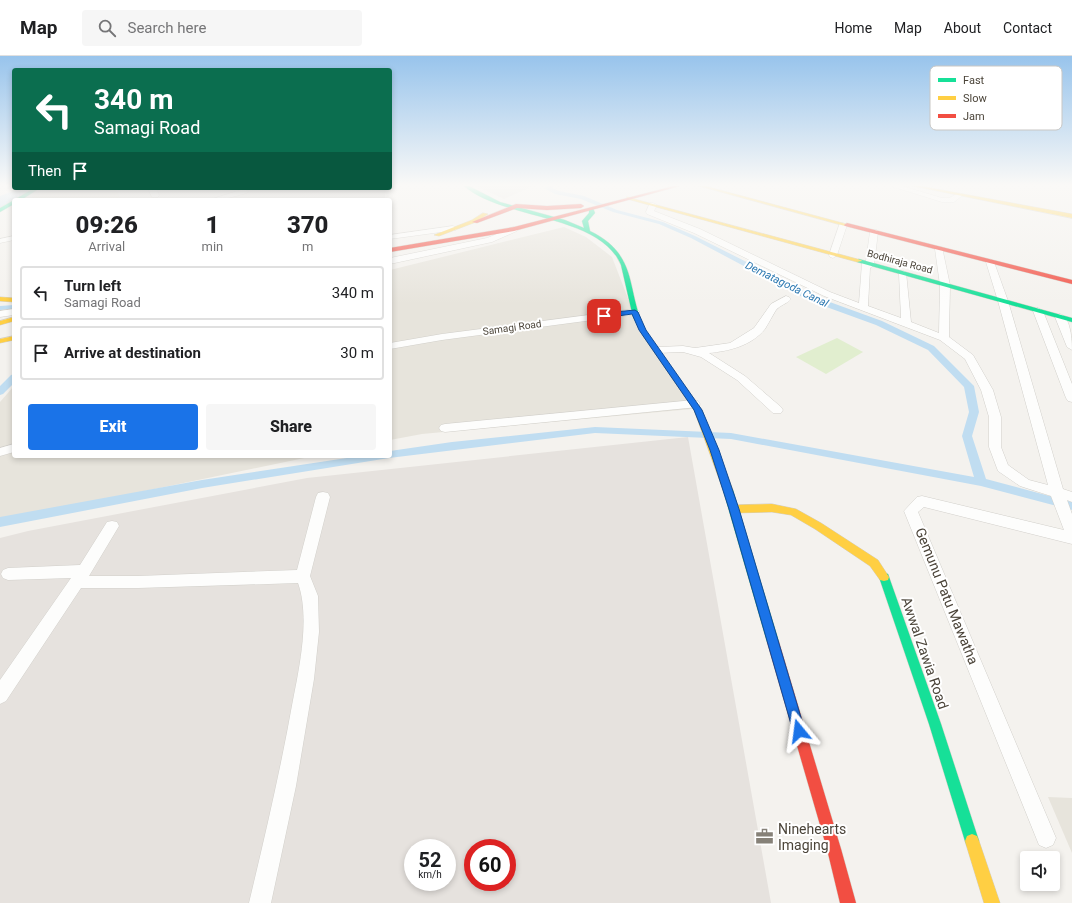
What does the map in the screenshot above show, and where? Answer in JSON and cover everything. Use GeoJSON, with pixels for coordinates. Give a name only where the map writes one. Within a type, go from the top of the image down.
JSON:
{"type":"FeatureCollection","features":[{"type":"Feature","properties":{"kind":"main road"},"geometry":{"type":"LineString","coordinates":[[392,245],[429,238],[444,231],[462,226]]}},
{"type":"Feature","properties":{"kind":"main road"},"geometry":{"type":"LineString","coordinates":[[392,239],[437,235],[501,226]]}},
{"type":"Feature","properties":{"kind":"main road"},"geometry":{"type":"LineString","coordinates":[[392,250],[489,234],[528,226]]}},
{"type":"Feature","properties":{"kind":"main road"},"geometry":{"type":"LineString","coordinates":[[572,226],[587,231],[610,247],[619,256],[625,269],[635,312],[642,330],[696,409],[714,450],[734,509],[834,849],[848,903]]}},
{"type":"Feature","properties":{"kind":"main road"},"geometry":{"type":"LineString","coordinates":[[586,226],[587,231]]}},
{"type":"Feature","properties":{"kind":"main road","name":"Bodhiraja Road"},"geometry":{"type":"LineString","coordinates":[[727,226],[1072,320]]}},
{"type":"Feature","properties":{"kind":"main road"},"geometry":{"type":"LineString","coordinates":[[849,226],[1072,282]]}},
{"type":"Feature","properties":{"kind":"main road"},"geometry":{"type":"LineString","coordinates":[[392,257],[463,242],[489,234]]}},
{"type":"Feature","properties":{"kind":"main road"},"geometry":{"type":"LineString","coordinates":[[0,299],[12,300]]}},
{"type":"Feature","properties":{"kind":"main road"},"geometry":{"type":"LineString","coordinates":[[0,323],[12,320]]}},
{"type":"Feature","properties":{"kind":"main road"},"geometry":{"type":"LineString","coordinates":[[0,329],[12,326]]}},
{"type":"Feature","properties":{"kind":"main road"},"geometry":{"type":"LineString","coordinates":[[0,336],[12,333]]}},
{"type":"Feature","properties":{"kind":"main road"},"geometry":{"type":"LineString","coordinates":[[0,341],[12,338]]}},
{"type":"Feature","properties":{"kind":"main road","name":"Awwal Zawia Road"},"geometry":{"type":"LineString","coordinates":[[734,509],[772,508],[793,512],[818,526],[874,563],[884,576],[935,724],[992,903]]}},
{"type":"Feature","properties":{"kind":"street"},"geometry":{"type":"LineString","coordinates":[[392,239],[462,226]]}},
{"type":"Feature","properties":{"kind":"street"},"geometry":{"type":"LineString","coordinates":[[683,226],[827,294],[944,338],[969,357],[987,390],[995,417],[995,446],[1003,468],[1025,483],[1072,496]]}},
{"type":"Feature","properties":{"kind":"street"},"geometry":{"type":"LineString","coordinates":[[833,255],[843,226]]}},
{"type":"Feature","properties":{"kind":"street"},"geometry":{"type":"LineString","coordinates":[[392,261],[489,240],[514,229]]}},
{"type":"Feature","properties":{"kind":"street"},"geometry":{"type":"LineString","coordinates":[[863,307],[868,264],[874,232]]}},
{"type":"Feature","properties":{"kind":"street"},"geometry":{"type":"LineString","coordinates":[[0,241],[12,238]]}},
{"type":"Feature","properties":{"kind":"street"},"geometry":{"type":"LineString","coordinates":[[939,249],[945,285],[944,338]]}},
{"type":"Feature","properties":{"kind":"street"},"geometry":{"type":"LineString","coordinates":[[990,262],[1003,301],[1057,493],[1072,532]]}},
{"type":"Feature","properties":{"kind":"street"},"geometry":{"type":"LineString","coordinates":[[903,274],[906,323]]}},
{"type":"Feature","properties":{"kind":"street"},"geometry":{"type":"LineString","coordinates":[[657,350],[695,350],[729,347],[755,334],[764,324],[772,307],[776,303],[786,300]]}},
{"type":"Feature","properties":{"kind":"street"},"geometry":{"type":"LineString","coordinates":[[1038,311],[1072,398]]}},
{"type":"Feature","properties":{"kind":"street"},"geometry":{"type":"LineString","coordinates":[[0,314],[12,312]]}},
{"type":"Feature","properties":{"kind":"street","name":"Samagi Road"},"geometry":{"type":"LineString","coordinates":[[392,346],[421,340],[528,325],[635,312]]}},
{"type":"Feature","properties":{"kind":"street"},"geometry":{"type":"LineString","coordinates":[[1060,317],[1072,347]]}},
{"type":"Feature","properties":{"kind":"street"},"geometry":{"type":"LineString","coordinates":[[695,350],[741,378],[777,410]]}},
{"type":"Feature","properties":{"kind":"street"},"geometry":{"type":"LineString","coordinates":[[445,428],[550,417],[696,409]]}},
{"type":"Feature","properties":{"kind":"street"},"geometry":{"type":"LineString","coordinates":[[0,452],[12,449]]}},
{"type":"Feature","properties":{"kind":"street"},"geometry":{"type":"LineString","coordinates":[[303,576],[323,497]]}},
{"type":"Feature","properties":{"kind":"street","name":"Gemunu Patu Mawatha"},"geometry":{"type":"LineString","coordinates":[[1046,838],[911,510],[922,501],[1072,538]]}},
{"type":"Feature","properties":{"kind":"street"},"geometry":{"type":"LineString","coordinates":[[0,695],[112,526]]}},
{"type":"Feature","properties":{"kind":"street"},"geometry":{"type":"LineString","coordinates":[[8,574],[80,576],[138,582],[303,576]]}},
{"type":"Feature","properties":{"kind":"street"},"geometry":{"type":"LineString","coordinates":[[260,903],[290,768],[308,670],[312,602],[309,583],[303,576]]}},
{"type":"Feature","properties":{"kind":"shaded area"},"geometry":{"type":"Polygon","coordinates":[[[564,227],[586,237],[612,257],[629,301],[692,409],[422,434],[392,440],[392,270],[564,227]]]}},
{"type":"Feature","properties":{"kind":"shaded area"},"geometry":{"type":"Polygon","coordinates":[[[12,388],[12,458],[304,458],[0,521],[0,402],[12,388]]]}},
{"type":"Feature","properties":{"kind":"shaded area"},"geometry":{"type":"Polygon","coordinates":[[[688,437],[771,903],[0,903],[0,538],[28,531],[307,478],[688,437]]]}},
{"type":"Feature","properties":{"kind":"shaded area"},"geometry":{"type":"Polygon","coordinates":[[[1048,797],[1072,798],[1072,853],[1048,797]]]}},
{"type":"Feature","properties":{"kind":"green space"},"geometry":{"type":"Polygon","coordinates":[[[837,338],[863,352],[826,374],[796,357],[837,338]]]}},
{"type":"Feature","properties":{"kind":"waterway","name":"Dematagoda Canal"},"geometry":{"type":"LineString","coordinates":[[667,226],[693,237],[813,299],[879,323],[931,348],[969,386],[974,412],[967,436],[981,482]]}},
{"type":"Feature","properties":{"kind":"waterway"},"geometry":{"type":"LineString","coordinates":[[0,308],[12,307]]}},
{"type":"Feature","properties":{"kind":"waterway"},"geometry":{"type":"LineString","coordinates":[[0,392],[12,379]]}},
{"type":"Feature","properties":{"kind":"waterway"},"geometry":{"type":"LineString","coordinates":[[392,455],[452,446],[595,430],[731,436],[981,482]]}},
{"type":"Feature","properties":{"kind":"waterway"},"geometry":{"type":"LineString","coordinates":[[0,522],[202,484],[372,458]]}},
{"type":"Feature","properties":{"kind":"waterway"},"geometry":{"type":"LineString","coordinates":[[981,482],[1072,506]]}},
{"type":"Feature","properties":{"kind":"traffic: fast"},"geometry":{"type":"LineString","coordinates":[[572,226],[595,235],[608,244],[619,256],[626,272],[637,317],[646,336]]}},
{"type":"Feature","properties":{"kind":"traffic: fast"},"geometry":{"type":"LineString","coordinates":[[586,226],[587,231]]}},
{"type":"Feature","properties":{"kind":"traffic: fast"},"geometry":{"type":"LineString","coordinates":[[859,261],[1072,320]]}},
{"type":"Feature","properties":{"kind":"traffic: fast"},"geometry":{"type":"LineString","coordinates":[[728,490],[773,642]]}},
{"type":"Feature","properties":{"kind":"traffic: fast"},"geometry":{"type":"LineString","coordinates":[[884,577],[935,724],[972,841]]}},
{"type":"Feature","properties":{"kind":"traffic: slow"},"geometry":{"type":"LineString","coordinates":[[437,235],[462,226]]}},
{"type":"Feature","properties":{"kind":"traffic: slow"},"geometry":{"type":"LineString","coordinates":[[729,226],[859,261]]}},
{"type":"Feature","properties":{"kind":"traffic: slow"},"geometry":{"type":"LineString","coordinates":[[0,299],[12,300]]}},
{"type":"Feature","properties":{"kind":"traffic: slow"},"geometry":{"type":"LineString","coordinates":[[0,323],[12,320]]}},
{"type":"Feature","properties":{"kind":"traffic: slow"},"geometry":{"type":"LineString","coordinates":[[646,336],[698,410],[728,490]]}},
{"type":"Feature","properties":{"kind":"traffic: slow"},"geometry":{"type":"LineString","coordinates":[[0,341],[12,338]]}},
{"type":"Feature","properties":{"kind":"traffic: slow"},"geometry":{"type":"LineString","coordinates":[[734,509],[772,508],[793,512],[818,526],[874,563],[884,577]]}},
{"type":"Feature","properties":{"kind":"traffic: slow"},"geometry":{"type":"LineString","coordinates":[[972,841],[992,903]]}},
{"type":"Feature","properties":{"kind":"traffic: jam"},"geometry":{"type":"LineString","coordinates":[[392,250],[527,226]]}},
{"type":"Feature","properties":{"kind":"traffic: jam"},"geometry":{"type":"LineString","coordinates":[[849,226],[1072,282]]}},
{"type":"Feature","properties":{"kind":"traffic: jam"},"geometry":{"type":"LineString","coordinates":[[773,642],[834,849],[848,903]]}},
{"type":"Feature","properties":{"kind":"place","name":"Ninehearts Imaging"},"geometry":{"type":"Point","coordinates":[765,837]}},
{"type":"Feature","properties":{"kind":"route"},"geometry":{"type":"LineString","coordinates":[[604,316],[635,312],[642,330],[698,410],[714,450],[734,509],[799,731]]}}]}
